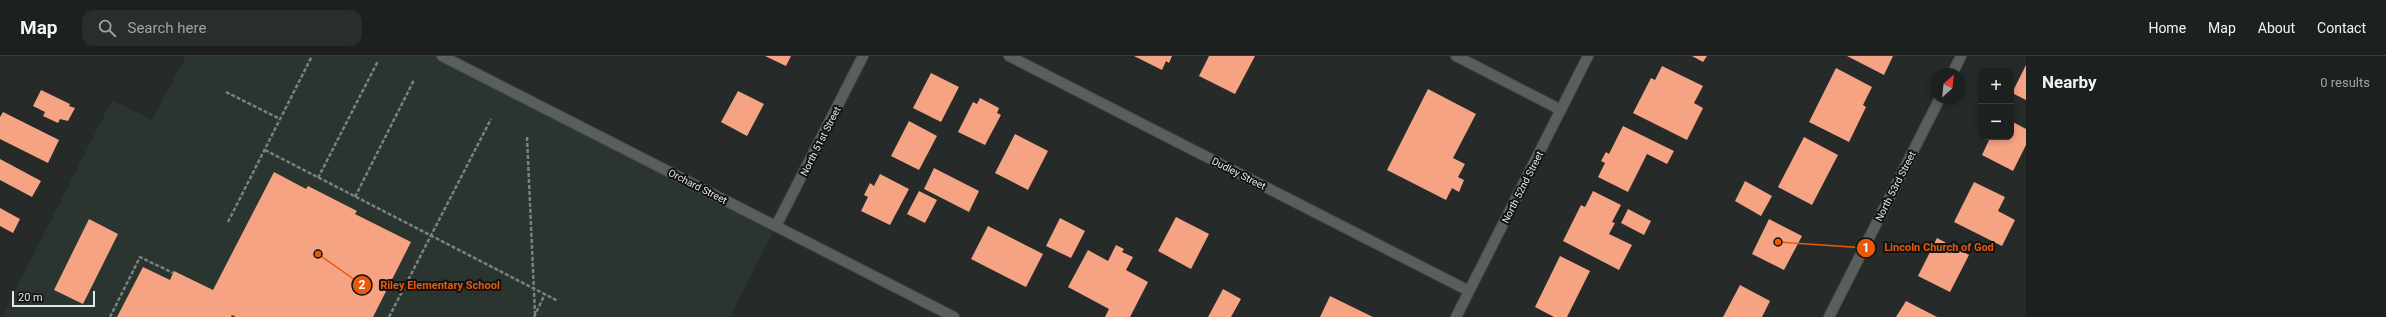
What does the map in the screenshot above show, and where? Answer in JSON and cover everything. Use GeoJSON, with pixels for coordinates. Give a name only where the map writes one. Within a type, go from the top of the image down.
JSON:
{"type":"FeatureCollection","features":[{"type":"Feature","properties":{"kind":"street","name":"Orchard Street"},"geometry":{"type":"LineString","coordinates":[[442,56],[954,317]]}},
{"type":"Feature","properties":{"kind":"street","name":"North 51st Street"},"geometry":{"type":"LineString","coordinates":[[776,226],[863,56]]}},
{"type":"Feature","properties":{"kind":"street","name":"Dudley Street"},"geometry":{"type":"LineString","coordinates":[[1010,56],[1469,291]]}},
{"type":"Feature","properties":{"kind":"street"},"geometry":{"type":"LineString","coordinates":[[1456,56],[1561,110]]}},
{"type":"Feature","properties":{"kind":"street","name":"North 52nd Street"},"geometry":{"type":"LineString","coordinates":[[1456,317],[1588,56]]}},
{"type":"Feature","properties":{"kind":"street"},"geometry":{"type":"LineString","coordinates":[[1955,68],[1961,56]]}},
{"type":"Feature","properties":{"kind":"street","name":"North 53rd Street"},"geometry":{"type":"LineString","coordinates":[[1829,317],[1937,104]]}},
{"type":"Feature","properties":{"kind":"path"},"geometry":{"type":"LineString","coordinates":[[228,222],[312,56]]}},
{"type":"Feature","properties":{"kind":"path"},"geometry":{"type":"LineString","coordinates":[[318,178],[378,61]]}},
{"type":"Feature","properties":{"kind":"path"},"geometry":{"type":"LineString","coordinates":[[354,197],[414,80]]}},
{"type":"Feature","properties":{"kind":"path"},"geometry":{"type":"LineString","coordinates":[[226,92],[280,119]]}},
{"type":"Feature","properties":{"kind":"path"},"geometry":{"type":"LineString","coordinates":[[390,317],[491,119]]}},
{"type":"Feature","properties":{"kind":"path"},"geometry":{"type":"LineString","coordinates":[[527,137],[534,316]]}},
{"type":"Feature","properties":{"kind":"path"},"geometry":{"type":"LineString","coordinates":[[265,150],[354,197],[558,300]]}},
{"type":"Feature","properties":{"kind":"path"},"geometry":{"type":"LineString","coordinates":[[110,317],[140,257],[173,273]]}},
{"type":"Feature","properties":{"kind":"path"},"geometry":{"type":"LineString","coordinates":[[534,316],[545,294]]}},
{"type":"Feature","properties":{"kind":"shaded area"},"geometry":{"type":"Polygon","coordinates":[[[186,56],[442,56],[776,226],[730,317],[2,317],[112,100],[152,120],[186,56]]]}},
{"type":"Feature","properties":{"kind":"building"},"geometry":{"type":"Polygon","coordinates":[[[765,56],[791,56],[786,66],[765,56]]]}},
{"type":"Feature","properties":{"kind":"building"},"geometry":{"type":"Polygon","coordinates":[[[1134,56],[1172,56],[1169,63],[1166,61],[1162,70],[1134,56]]]}},
{"type":"Feature","properties":{"kind":"building"},"geometry":{"type":"Polygon","coordinates":[[[1209,56],[1255,56],[1235,94],[1199,76],[1209,56]]]}},
{"type":"Feature","properties":{"kind":"building"},"geometry":{"type":"Polygon","coordinates":[[[1692,56],[1707,56],[1703,62],[1692,56]]]}},
{"type":"Feature","properties":{"kind":"building"},"geometry":{"type":"Polygon","coordinates":[[[1847,56],[1893,56],[1884,75],[1847,56]]]}},
{"type":"Feature","properties":{"kind":"building"},"geometry":{"type":"Polygon","coordinates":[[[2026,65],[2026,100],[2014,94],[2014,89],[2026,65]]]}},
{"type":"Feature","properties":{"kind":"building"},"geometry":{"type":"Polygon","coordinates":[[[1662,66],[1703,86],[1694,103],[1703,108],[1687,140],[1633,113],[1651,78],[1655,80],[1662,66]]]}},
{"type":"Feature","properties":{"kind":"building"},"geometry":{"type":"Polygon","coordinates":[[[1836,68],[1872,87],[1863,105],[1866,107],[1849,142],[1809,122],[1836,68]]]}},
{"type":"Feature","properties":{"kind":"building"},"geometry":{"type":"Polygon","coordinates":[[[931,73],[959,87],[941,122],[913,108],[931,73]]]}},
{"type":"Feature","properties":{"kind":"building"},"geometry":{"type":"Polygon","coordinates":[[[1428,89],[1476,114],[1453,158],[1465,164],[1458,177],[1464,180],[1459,192],[1452,188],[1446,200],[1387,170],[1428,89]]]}},
{"type":"Feature","properties":{"kind":"building"},"geometry":{"type":"Polygon","coordinates":[[[41,90],[75,108],[68,121],[60,119],[58,123],[43,116],[45,112],[33,106],[41,90]]]}},
{"type":"Feature","properties":{"kind":"building"},"geometry":{"type":"Polygon","coordinates":[[[738,91],[764,104],[747,136],[721,122],[738,91]]]}},
{"type":"Feature","properties":{"kind":"building"},"geometry":{"type":"Polygon","coordinates":[[[980,98],[999,108],[997,113],[1001,115],[985,145],[958,132],[973,102],[977,104],[980,98]]]}},
{"type":"Feature","properties":{"kind":"building"},"geometry":{"type":"Polygon","coordinates":[[[3,112],[59,140],[48,163],[0,139],[0,117],[3,112]]]}},
{"type":"Feature","properties":{"kind":"building"},"geometry":{"type":"Polygon","coordinates":[[[909,121],[937,136],[919,170],[891,156],[909,121]]]}},
{"type":"Feature","properties":{"kind":"building"},"geometry":{"type":"Polygon","coordinates":[[[2014,123],[2026,129],[2026,145],[2013,171],[1982,155],[1989,140],[2014,140],[2014,123]]]}},
{"type":"Feature","properties":{"kind":"building"},"geometry":{"type":"Polygon","coordinates":[[[1623,126],[1674,151],[1667,164],[1647,154],[1628,192],[1598,177],[1605,163],[1601,161],[1606,152],[1609,154],[1623,126]]]}},
{"type":"Feature","properties":{"kind":"building"},"geometry":{"type":"Polygon","coordinates":[[[1015,134],[1048,151],[1028,190],[995,173],[1015,134]]]}},
{"type":"Feature","properties":{"kind":"building"},"geometry":{"type":"Polygon","coordinates":[[[1804,137],[1838,155],[1812,205],[1778,187],[1804,137]]]}},
{"type":"Feature","properties":{"kind":"building"},"geometry":{"type":"Polygon","coordinates":[[[0,159],[41,181],[32,197],[0,180],[0,159]]]}},
{"type":"Feature","properties":{"kind":"building"},"geometry":{"type":"Polygon","coordinates":[[[934,168],[979,191],[969,212],[924,189],[934,168]]]}},
{"type":"Feature","properties":{"kind":"building"},"geometry":{"type":"Polygon","coordinates":[[[274,172],[306,189],[308,186],[357,211],[355,214],[411,242],[373,317],[236,317],[232,315],[231,317],[117,317],[143,267],[170,280],[174,271],[213,290],[274,172]]]}},
{"type":"Feature","properties":{"kind":"building"},"geometry":{"type":"Polygon","coordinates":[[[880,174],[909,189],[890,225],[861,211],[868,197],[864,195],[870,183],[874,186],[880,174]]]}},
{"type":"Feature","properties":{"kind":"building"},"geometry":{"type":"Polygon","coordinates":[[[1745,181],[1772,196],[1761,216],[1735,201],[1745,181]]]}},
{"type":"Feature","properties":{"kind":"building"},"geometry":{"type":"Polygon","coordinates":[[[1974,182],[2005,197],[1998,211],[2015,220],[2002,246],[1954,222],[1974,182]]]}},
{"type":"Feature","properties":{"kind":"building"},"geometry":{"type":"Polygon","coordinates":[[[919,191],[937,200],[925,223],[907,214],[919,191]]]}},
{"type":"Feature","properties":{"kind":"building"},"geometry":{"type":"Polygon","coordinates":[[[1593,191],[1621,205],[1612,222],[1615,223],[1609,234],[1632,245],[1619,270],[1563,241],[1581,205],[1585,207],[1593,191]]]}},
{"type":"Feature","properties":{"kind":"building"},"geometry":{"type":"Polygon","coordinates":[[[0,208],[20,219],[13,233],[0,226],[0,208]]]}},
{"type":"Feature","properties":{"kind":"building"},"geometry":{"type":"Polygon","coordinates":[[[1628,209],[1651,221],[1644,235],[1621,223],[1628,209]]]}},
{"type":"Feature","properties":{"kind":"building"},"geometry":{"type":"Polygon","coordinates":[[[1176,217],[1209,234],[1191,269],[1158,251],[1176,217]]]}},
{"type":"Feature","properties":{"kind":"building"},"geometry":{"type":"Polygon","coordinates":[[[1060,218],[1085,231],[1071,258],[1046,246],[1060,218]]]}},
{"type":"Feature","properties":{"kind":"building"},"geometry":{"type":"Polygon","coordinates":[[[89,219],[118,234],[83,304],[54,290],[89,219]]]}},
{"type":"Feature","properties":{"kind":"building"},"geometry":{"type":"Polygon","coordinates":[[[1769,219],[1802,236],[1784,270],[1752,254],[1769,219]]]}},
{"type":"Feature","properties":{"kind":"building"},"geometry":{"type":"Polygon","coordinates":[[[988,226],[1043,254],[1026,287],[971,259],[988,226]]]}},
{"type":"Feature","properties":{"kind":"building"},"geometry":{"type":"Polygon","coordinates":[[[1937,238],[1969,255],[1950,292],[1918,276],[1937,238]]]}},
{"type":"Feature","properties":{"kind":"building"},"geometry":{"type":"Polygon","coordinates":[[[1116,245],[1124,249],[1122,252],[1133,257],[1126,270],[1148,282],[1130,317],[1105,317],[1109,309],[1068,287],[1088,250],[1108,261],[1116,245]]]}},
{"type":"Feature","properties":{"kind":"building"},"geometry":{"type":"Polygon","coordinates":[[[1560,256],[1590,271],[1567,317],[1554,317],[1535,307],[1560,256]]]}},
{"type":"Feature","properties":{"kind":"building"},"geometry":{"type":"Polygon","coordinates":[[[1740,285],[1770,301],[1762,317],[1723,317],[1740,285]]]}},
{"type":"Feature","properties":{"kind":"building"},"geometry":{"type":"Polygon","coordinates":[[[1223,289],[1241,299],[1231,317],[1208,317],[1223,289]]]}},
{"type":"Feature","properties":{"kind":"building"},"geometry":{"type":"Polygon","coordinates":[[[1330,296],[1373,317],[1320,317],[1330,296]]]}},
{"type":"Feature","properties":{"kind":"building"},"geometry":{"type":"Polygon","coordinates":[[[1906,301],[1937,317],[1896,317],[1906,301]]]}},
{"type":"Feature","properties":{"kind":"place","name":"Lincoln Church of God"},"geometry":{"type":"Point","coordinates":[1778,242]}},
{"type":"Feature","properties":{"kind":"place","name":"Riley Elementary School"},"geometry":{"type":"Point","coordinates":[318,254]}}]}
